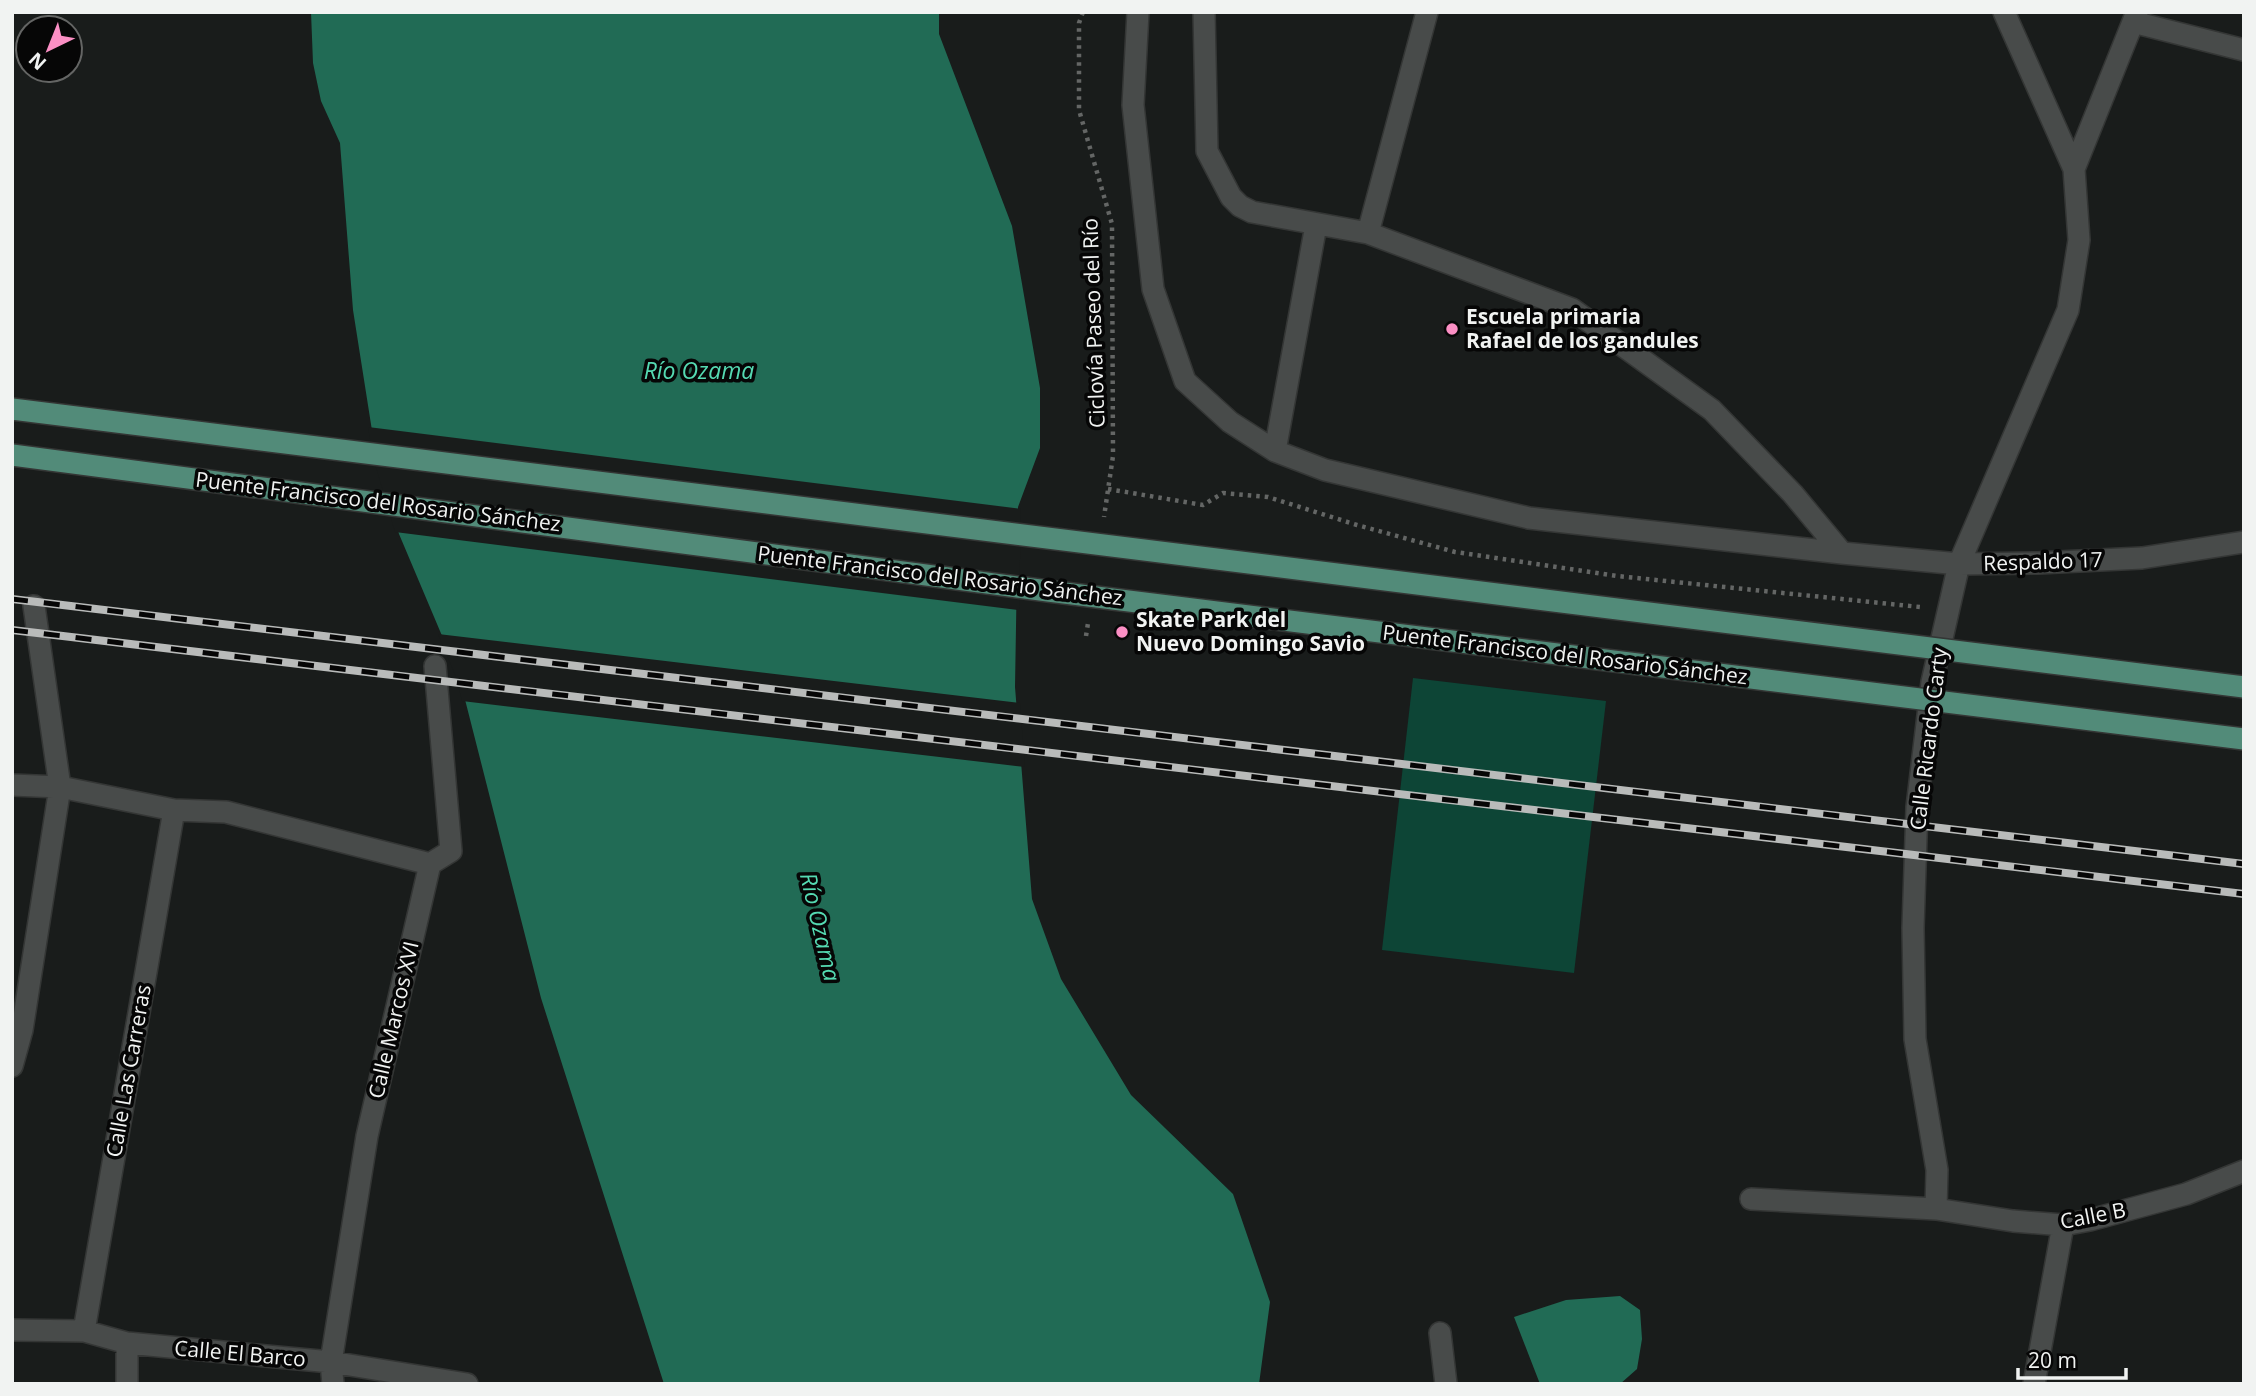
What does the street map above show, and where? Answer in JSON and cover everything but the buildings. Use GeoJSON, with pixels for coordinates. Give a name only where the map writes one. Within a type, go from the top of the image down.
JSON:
{"type":"FeatureCollection","features":[{"type":"Feature","properties":{"kind":"main road"},"geometry":{"type":"LineString","coordinates":[[12,409],[2244,687]]}},
{"type":"Feature","properties":{"kind":"main road","name":"Puente Francisco del Rosario Sánchez"},"geometry":{"type":"LineString","coordinates":[[12,455],[1048,591],[2244,739]]}},
{"type":"Feature","properties":{"kind":"street","name":"Respaldo 17"},"geometry":{"type":"LineString","coordinates":[[1138,12],[1133,105],[1153,289],[1185,381],[1230,422],[1275,451],[1325,470],[1529,518],[1959,564],[2142,558],[2244,542]]}},
{"type":"Feature","properties":{"kind":"street"},"geometry":{"type":"LineString","coordinates":[[1204,12],[1207,151],[1231,197],[1240,206],[1252,212],[1368,233],[1572,309],[1712,410],[1793,494],[1842,553]]}},
{"type":"Feature","properties":{"kind":"street"},"geometry":{"type":"LineString","coordinates":[[1368,233],[1427,12]]}},
{"type":"Feature","properties":{"kind":"street","name":"Calle Ricardo Carty"},"geometry":{"type":"LineString","coordinates":[[1936,1209],[1937,1170],[1915,1039],[1913,928],[1917,807],[1932,682],[1959,564],[2068,310],[2079,240],[2074,169],[2004,12]]}},
{"type":"Feature","properties":{"kind":"street"},"geometry":{"type":"LineString","coordinates":[[2074,169],[2135,17],[2244,50]]}},
{"type":"Feature","properties":{"kind":"street"},"geometry":{"type":"LineString","coordinates":[[1275,451],[1315,225]]}},
{"type":"Feature","properties":{"kind":"street"},"geometry":{"type":"LineString","coordinates":[[12,1066],[22,1030],[60,787],[34,606]]}},
{"type":"Feature","properties":{"kind":"street","name":"Calle Marcos XVI"},"geometry":{"type":"LineString","coordinates":[[333,1384],[331,1362],[367,1136],[430,864],[451,851],[435,666]]}},
{"type":"Feature","properties":{"kind":"street"},"geometry":{"type":"LineString","coordinates":[[12,785],[60,787],[174,810],[226,812],[430,864]]}},
{"type":"Feature","properties":{"kind":"street","name":"Calle Las Carreras"},"geometry":{"type":"LineString","coordinates":[[84,1332],[174,810]]}},
{"type":"Feature","properties":{"kind":"street","name":"Calle B"},"geometry":{"type":"LineString","coordinates":[[1751,1199],[1936,1209],[2013,1221],[2063,1225],[2186,1194],[2244,1171]]}},
{"type":"Feature","properties":{"kind":"street"},"geometry":{"type":"LineString","coordinates":[[2034,1384],[2063,1225]]}},
{"type":"Feature","properties":{"kind":"street","name":"Calle El Barco"},"geometry":{"type":"LineString","coordinates":[[12,1330],[84,1332],[127,1343],[331,1362],[467,1384]]}},
{"type":"Feature","properties":{"kind":"street"},"geometry":{"type":"LineString","coordinates":[[1440,1333],[1446,1384]]}},
{"type":"Feature","properties":{"kind":"street"},"geometry":{"type":"LineString","coordinates":[[127,1343],[127,1384]]}},
{"type":"Feature","properties":{"kind":"path","name":"Ciclovía Paseo del Río"},"geometry":{"type":"LineString","coordinates":[[1083,12],[1079,23],[1079,110],[1112,224],[1113,456],[1102,529]]}},
{"type":"Feature","properties":{"kind":"path"},"geometry":{"type":"LineString","coordinates":[[1108,489],[1203,505],[1223,493],[1268,497],[1455,552],[1617,576],[1949,610]]}},
{"type":"Feature","properties":{"kind":"path"},"geometry":{"type":"LineString","coordinates":[[1086,636],[1088,623]]}},
{"type":"Feature","properties":{"kind":"shaded area"},"geometry":{"type":"Polygon","coordinates":[[[1413,678],[1606,701],[1574,973],[1382,950],[1413,678]]]}},
{"type":"Feature","properties":{"kind":"water","name":"Río Ozama"},"geometry":{"type":"Polygon","coordinates":[[[311,12],[939,12],[939,34],[1012,226],[1040,388],[1040,448],[1018,507],[1015,687],[1032,899],[1061,979],[1131,1095],[1233,1194],[1270,1302],[1259,1384],[664,1384],[541,998],[459,676],[399,534],[376,456],[353,310],[340,143],[321,101],[313,63],[311,12]]]}},
{"type":"Feature","properties":{"kind":"water"},"geometry":{"type":"Polygon","coordinates":[[[1620,1296],[1640,1310],[1642,1339],[1637,1369],[1620,1384],[1540,1384],[1514,1317],[1566,1300],[1620,1296]]]}},
{"type":"Feature","properties":{"kind":"pier"},"geometry":{"type":"Polygon","coordinates":[[[368,427],[1021,509],[1019,610],[395,532],[373,457],[368,427]]]}},
{"type":"Feature","properties":{"kind":"pier"},"geometry":{"type":"Polygon","coordinates":[[[438,634],[1020,703],[1025,767],[462,701],[456,677],[438,634]]]}},
{"type":"Feature","properties":{"kind":"railway"},"geometry":{"type":"LineString","coordinates":[[12,599],[2244,864]]}},
{"type":"Feature","properties":{"kind":"railway"},"geometry":{"type":"LineString","coordinates":[[12,630],[2244,894]]}},
{"type":"Feature","properties":{"kind":"place","name":"Escuela primaria Rafael de los gandules"},"geometry":{"type":"Point","coordinates":[1452,329]}},
{"type":"Feature","properties":{"kind":"place","name":"Skate Park del Nuevo Domingo Savio"},"geometry":{"type":"Point","coordinates":[1122,632]}}]}
